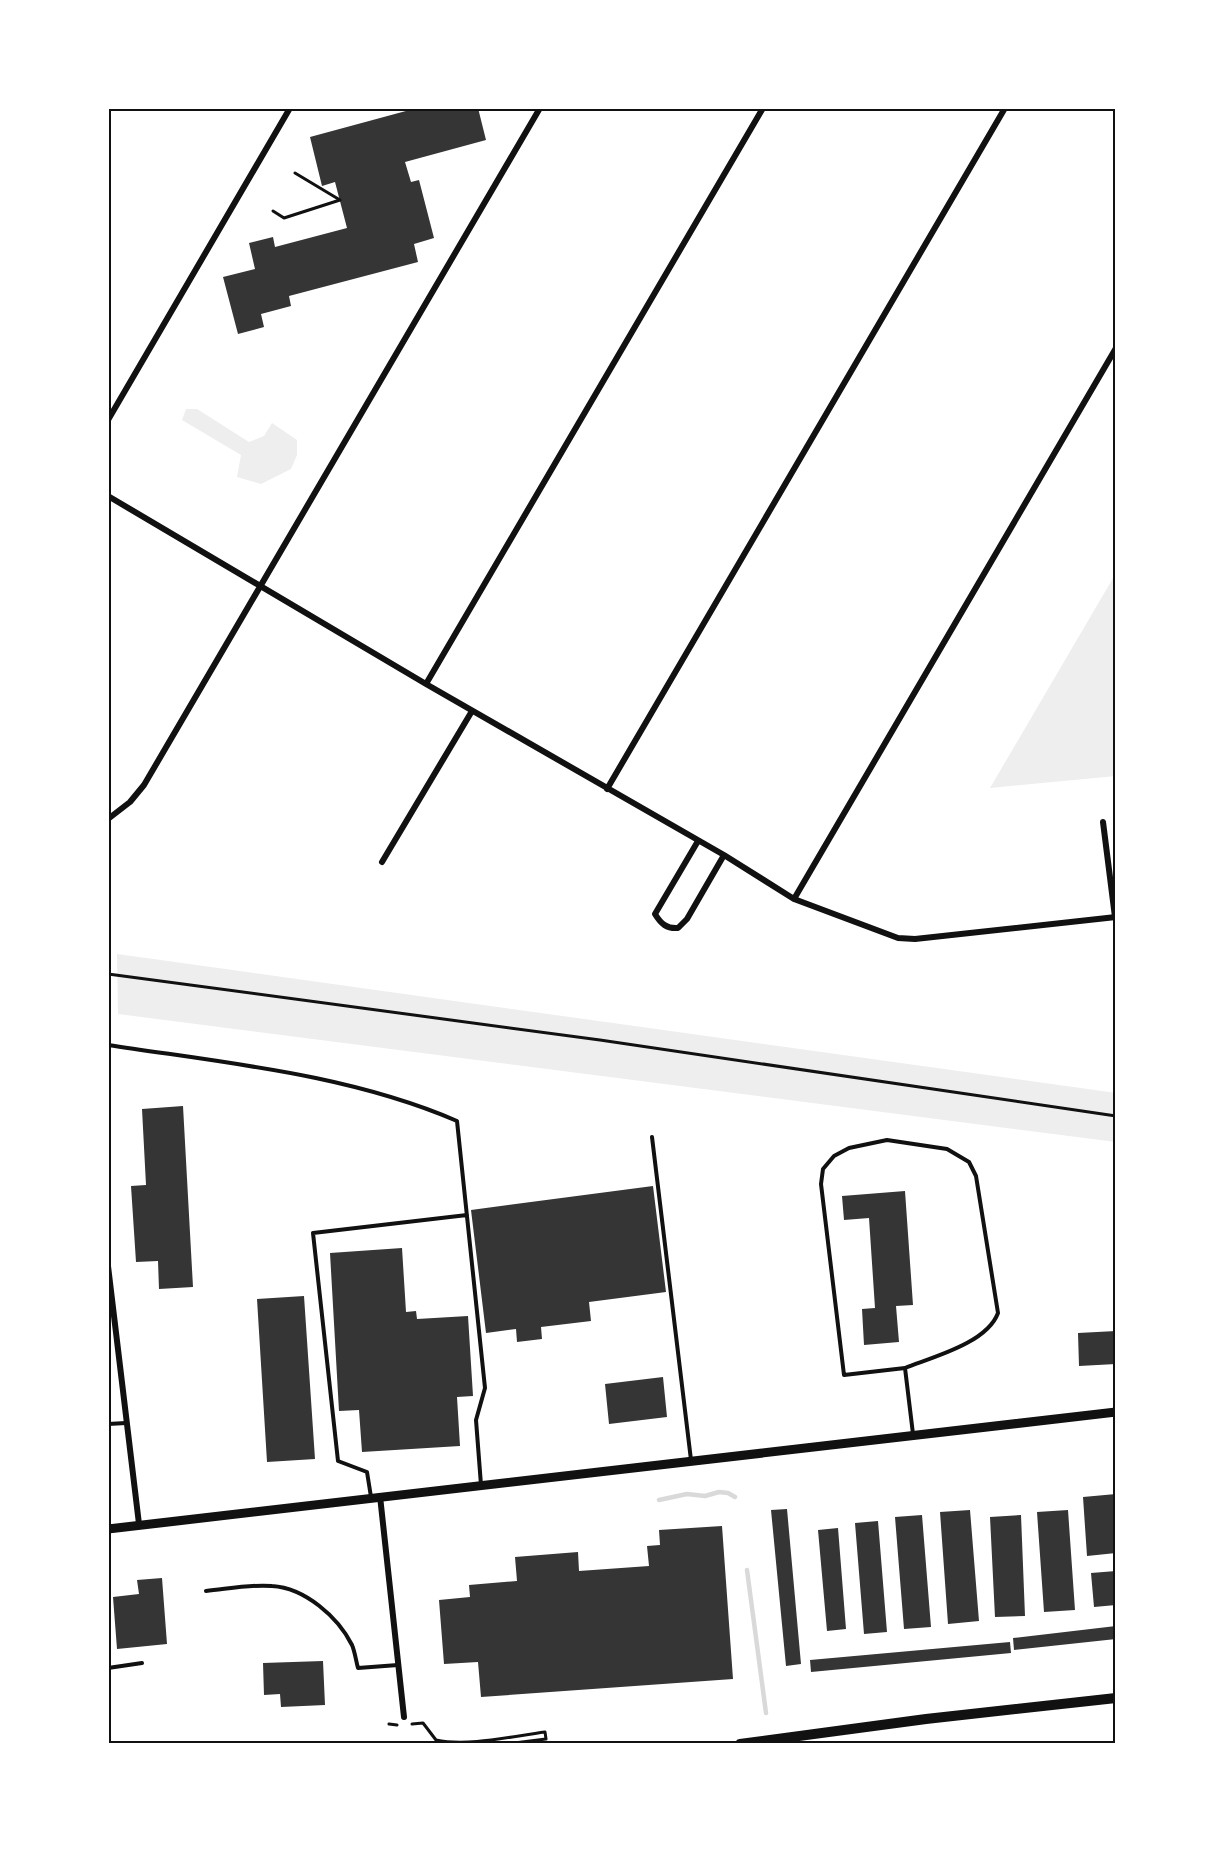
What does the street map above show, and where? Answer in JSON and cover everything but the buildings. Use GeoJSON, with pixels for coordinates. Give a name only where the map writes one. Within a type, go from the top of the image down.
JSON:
{"type":"FeatureCollection","features":[{"type":"Feature","properties":{"kind":"main road"},"geometry":{"type":"LineString","coordinates":[[740,1744],[926,1719],[1116,1698]]}},
{"type":"Feature","properties":{"kind":"street"},"geometry":{"type":"LineString","coordinates":[[108,420],[290,108]]}},
{"type":"Feature","properties":{"kind":"street"},"geometry":{"type":"LineString","coordinates":[[108,819],[130,802],[144,785],[540,108]]}},
{"type":"Feature","properties":{"kind":"street"},"geometry":{"type":"LineString","coordinates":[[426,684],[763,108]]}},
{"type":"Feature","properties":{"kind":"street"},"geometry":{"type":"LineString","coordinates":[[608,789],[1005,108]]}},
{"type":"Feature","properties":{"kind":"street"},"geometry":{"type":"LineString","coordinates":[[794,899],[1116,348]]}},
{"type":"Feature","properties":{"kind":"street"},"geometry":{"type":"LineString","coordinates":[[108,496],[472,711],[723,855],[794,899],[898,938],[907,939],[1116,917],[1103,822]]}},
{"type":"Feature","properties":{"kind":"street"},"geometry":{"type":"LineString","coordinates":[[382,862],[472,711]]}},
{"type":"Feature","properties":{"kind":"street"},"geometry":{"type":"LineString","coordinates":[[698,841],[655,914],[660,922],[670,929],[678,928],[687,919],[723,855]]}},
{"type":"Feature","properties":{"kind":"street"},"geometry":{"type":"LineString","coordinates":[[108,1266],[139,1524]]}},
{"type":"Feature","properties":{"kind":"street"},"geometry":{"type":"LineString","coordinates":[[108,1529],[1116,1412]]}},
{"type":"Feature","properties":{"kind":"street"},"geometry":{"type":"LineString","coordinates":[[375,1497],[406,1721]]}},
{"type":"Feature","properties":{"kind":"lane"},"geometry":{"type":"LineString","coordinates":[[108,1045],[313,1078],[379,1093],[425,1107],[457,1121],[485,1388],[476,1420],[481,1485]]}},
{"type":"Feature","properties":{"kind":"lane"},"geometry":{"type":"LineString","coordinates":[[652,1137],[691,1461]]}},
{"type":"Feature","properties":{"kind":"lane"},"geometry":{"type":"LineString","coordinates":[[887,1140],[947,1149],[969,1162],[976,1176],[998,1313],[994,1323],[981,1335],[905,1368],[844,1375],[821,1184],[823,1168],[834,1156],[849,1148],[887,1140]]}},
{"type":"Feature","properties":{"kind":"lane"},"geometry":{"type":"LineString","coordinates":[[375,1497],[367,1472],[338,1461],[313,1233],[467,1215]]}},
{"type":"Feature","properties":{"kind":"lane"},"geometry":{"type":"LineString","coordinates":[[905,1368],[913,1435]]}},
{"type":"Feature","properties":{"kind":"lane"},"geometry":{"type":"LineString","coordinates":[[108,1424],[127,1423]]}},
{"type":"Feature","properties":{"kind":"lane"},"geometry":{"type":"LineString","coordinates":[[206,1591],[272,1586],[292,1590],[313,1602],[346,1635],[353,1648],[358,1668],[398,1665]]}},
{"type":"Feature","properties":{"kind":"lane"},"geometry":{"type":"LineString","coordinates":[[108,1646],[108,1669],[142,1664]]}},
{"type":"Feature","properties":{"kind":"path"},"geometry":{"type":"LineString","coordinates":[[273,211],[284,218],[340,200],[295,173]]}},
{"type":"Feature","properties":{"kind":"path"},"geometry":{"type":"LineString","coordinates":[[108,974],[600,1040],[1116,1116]]}},
{"type":"Feature","properties":{"kind":"path"},"geometry":{"type":"LineString","coordinates":[[406,1721],[423,1723],[436,1740],[470,1741],[546,1732],[546,1740],[506,1744]]}},
{"type":"Feature","properties":{"kind":"path"},"geometry":{"type":"LineString","coordinates":[[389,1724],[399,1725]]}},
{"type":"Feature","properties":{"kind":"shaded area"},"geometry":{"type":"Polygon","coordinates":[[[186,409],[197,409],[249,442],[264,436],[272,423],[297,440],[297,455],[291,469],[261,484],[237,477],[241,455],[182,420],[186,409]]]}},
{"type":"Feature","properties":{"kind":"shaded area"},"geometry":{"type":"Polygon","coordinates":[[[1116,573],[1116,776],[990,788],[1116,573]]]}},
{"type":"Feature","properties":{"kind":"shaded area"},"geometry":{"type":"Polygon","coordinates":[[[117,954],[1116,1093],[1116,1142],[118,1014],[117,954]]]}},
{"type":"Feature","properties":{"kind":"waterway"},"geometry":{"type":"LineString","coordinates":[[659,1500],[687,1494],[705,1496],[719,1492],[735,1497]]}},
{"type":"Feature","properties":{"kind":"waterway"},"geometry":{"type":"LineString","coordinates":[[747,1570],[766,1713]]}}]}
